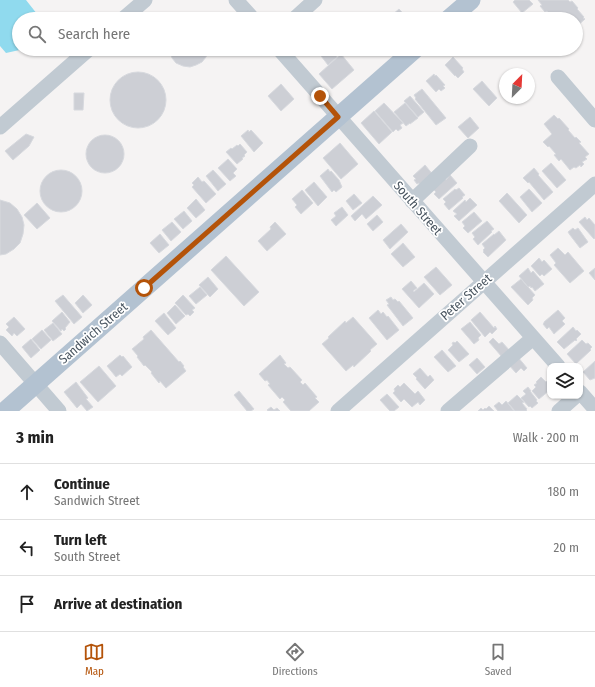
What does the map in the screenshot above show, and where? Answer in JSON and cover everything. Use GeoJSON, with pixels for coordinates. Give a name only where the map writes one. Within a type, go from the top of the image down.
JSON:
{"type":"FeatureCollection","features":[{"type":"Feature","properties":{"kind":"main road"},"geometry":{"type":"LineString","coordinates":[[457,12],[471,0]]}},
{"type":"Feature","properties":{"kind":"main road","name":"Sandwich Street"},"geometry":{"type":"LineString","coordinates":[[5,411],[407,56]]}},
{"type":"Feature","properties":{"kind":"street"},"geometry":{"type":"LineString","coordinates":[[131,12],[145,0]]}},
{"type":"Feature","properties":{"kind":"street"},"geometry":{"type":"LineString","coordinates":[[236,0],[247,12]]}},
{"type":"Feature","properties":{"kind":"street"},"geometry":{"type":"LineString","coordinates":[[302,12],[315,0]]}},
{"type":"Feature","properties":{"kind":"street"},"geometry":{"type":"LineString","coordinates":[[0,128],[81,56]]}},
{"type":"Feature","properties":{"kind":"street","name":"South Street"},"geometry":{"type":"LineString","coordinates":[[285,56],[555,363]]}},
{"type":"Feature","properties":{"kind":"street"},"geometry":{"type":"LineString","coordinates":[[558,77],[595,120]]}},
{"type":"Feature","properties":{"kind":"street"},"geometry":{"type":"LineString","coordinates":[[412,201],[470,146]]}},
{"type":"Feature","properties":{"kind":"street","name":"Peter Street"},"geometry":{"type":"LineString","coordinates":[[338,411],[595,184]]}},
{"type":"Feature","properties":{"kind":"street"},"geometry":{"type":"LineString","coordinates":[[448,411],[533,338]]}},
{"type":"Feature","properties":{"kind":"street"},"geometry":{"type":"LineString","coordinates":[[0,343],[59,411]]}},
{"type":"Feature","properties":{"kind":"street"},"geometry":{"type":"LineString","coordinates":[[583,395],[595,409]]}},
{"type":"Feature","properties":{"kind":"street"},"geometry":{"type":"LineString","coordinates":[[559,411],[573,399]]}},
{"type":"Feature","properties":{"kind":"water"},"geometry":{"type":"Polygon","coordinates":[[[0,0],[26,0],[35,12],[12,12],[12,52],[6,53],[0,46],[0,0]]]}},
{"type":"Feature","properties":{"kind":"building"},"geometry":{"type":"Polygon","coordinates":[[[515,0],[529,0],[533,4],[521,12],[513,2],[515,0]]]}},
{"type":"Feature","properties":{"kind":"building"},"geometry":{"type":"Polygon","coordinates":[[[538,0],[568,0],[570,2],[572,1],[580,12],[545,12],[540,6],[542,5],[538,0]]]}},
{"type":"Feature","properties":{"kind":"building"},"geometry":{"type":"Polygon","coordinates":[[[171,56],[206,56],[202,62],[190,67],[176,63],[171,56]]]}},
{"type":"Feature","properties":{"kind":"building"},"geometry":{"type":"Polygon","coordinates":[[[321,56],[336,56],[337,57],[328,65],[321,56]]]}},
{"type":"Feature","properties":{"kind":"building"},"geometry":{"type":"Polygon","coordinates":[[[339,56],[343,56],[354,70],[332,89],[319,74],[339,56]]]}},
{"type":"Feature","properties":{"kind":"building"},"geometry":{"type":"Polygon","coordinates":[[[453,57],[463,68],[462,69],[464,72],[458,78],[445,65],[453,57]]]}},
{"type":"Feature","properties":{"kind":"building"},"geometry":{"type":"Polygon","coordinates":[[[138,72],[153,77],[161,85],[166,100],[161,115],[153,123],[138,128],[123,123],[115,115],[110,100],[115,85],[123,77],[138,72]]]}},
{"type":"Feature","properties":{"kind":"building"},"geometry":{"type":"Polygon","coordinates":[[[434,74],[445,85],[443,86],[445,88],[441,91],[439,89],[436,92],[426,81],[434,74]]]}},
{"type":"Feature","properties":{"kind":"building"},"geometry":{"type":"Polygon","coordinates":[[[482,81],[497,98],[489,106],[473,89],[482,81]]]}},
{"type":"Feature","properties":{"kind":"building"},"geometry":{"type":"Polygon","coordinates":[[[281,84],[294,99],[281,111],[268,96],[281,84]]]}},
{"type":"Feature","properties":{"kind":"building"},"geometry":{"type":"Polygon","coordinates":[[[422,89],[446,118],[436,125],[415,99],[416,98],[414,95],[422,89]]]}},
{"type":"Feature","properties":{"kind":"building"},"geometry":{"type":"Polygon","coordinates":[[[74,93],[84,93],[83,110],[74,110],[74,93]]]}},
{"type":"Feature","properties":{"kind":"building"},"geometry":{"type":"Polygon","coordinates":[[[410,96],[424,112],[418,117],[404,101],[410,96]]]}},
{"type":"Feature","properties":{"kind":"building"},"geometry":{"type":"Polygon","coordinates":[[[384,103],[403,123],[400,125],[402,128],[398,131],[396,129],[393,132],[375,111],[384,103]]]}},
{"type":"Feature","properties":{"kind":"building"},"geometry":{"type":"Polygon","coordinates":[[[405,103],[418,118],[406,126],[394,112],[405,103]]]}},
{"type":"Feature","properties":{"kind":"building"},"geometry":{"type":"Polygon","coordinates":[[[374,111],[392,132],[379,144],[361,123],[374,111]]]}},
{"type":"Feature","properties":{"kind":"building"},"geometry":{"type":"Polygon","coordinates":[[[554,115],[558,119],[559,118],[575,138],[576,137],[581,142],[579,143],[589,154],[585,157],[587,159],[582,162],[584,164],[581,167],[580,165],[570,170],[561,159],[559,161],[554,155],[556,154],[543,142],[552,134],[544,124],[554,115]]]}},
{"type":"Feature","properties":{"kind":"building"},"geometry":{"type":"Polygon","coordinates":[[[470,117],[479,128],[468,138],[458,127],[470,117]]]}},
{"type":"Feature","properties":{"kind":"building"},"geometry":{"type":"Polygon","coordinates":[[[248,130],[249,132],[251,130],[263,143],[254,152],[241,136],[248,130]]]}},
{"type":"Feature","properties":{"kind":"building"},"geometry":{"type":"Polygon","coordinates":[[[26,134],[34,137],[29,146],[13,160],[5,151],[26,134]]]}},
{"type":"Feature","properties":{"kind":"building"},"geometry":{"type":"Polygon","coordinates":[[[105,135],[118,141],[124,154],[118,167],[105,173],[92,167],[86,154],[92,141],[105,135]]]}},
{"type":"Feature","properties":{"kind":"building"},"geometry":{"type":"Polygon","coordinates":[[[340,143],[358,164],[341,179],[323,158],[340,143]]]}},
{"type":"Feature","properties":{"kind":"building"},"geometry":{"type":"Polygon","coordinates":[[[240,144],[247,152],[242,158],[243,159],[237,164],[226,152],[240,144]]]}},
{"type":"Feature","properties":{"kind":"building"},"geometry":{"type":"Polygon","coordinates":[[[228,159],[237,169],[233,173],[236,176],[230,181],[218,168],[228,159]]]}},
{"type":"Feature","properties":{"kind":"building"},"geometry":{"type":"Polygon","coordinates":[[[551,163],[566,180],[557,188],[542,171],[551,163]]]}},
{"type":"Feature","properties":{"kind":"building"},"geometry":{"type":"Polygon","coordinates":[[[425,165],[434,176],[422,186],[419,183],[417,184],[414,180],[416,179],[413,176],[425,165]]]}},
{"type":"Feature","properties":{"kind":"building"},"geometry":{"type":"Polygon","coordinates":[[[534,168],[539,174],[538,175],[553,192],[544,200],[529,182],[528,183],[523,178],[534,168]]]}},
{"type":"Feature","properties":{"kind":"building"},"geometry":{"type":"Polygon","coordinates":[[[328,169],[339,180],[342,187],[336,192],[334,190],[332,192],[320,176],[328,169]]]}},
{"type":"Feature","properties":{"kind":"building"},"geometry":{"type":"Polygon","coordinates":[[[57,170],[65,170],[73,173],[79,179],[82,191],[79,203],[73,209],[65,212],[57,212],[49,209],[43,203],[40,195],[40,187],[43,179],[49,173],[57,170]]]}},
{"type":"Feature","properties":{"kind":"building"},"geometry":{"type":"Polygon","coordinates":[[[213,170],[226,184],[218,191],[206,176],[213,170]]]}},
{"type":"Feature","properties":{"kind":"building"},"geometry":{"type":"Polygon","coordinates":[[[450,175],[457,183],[439,199],[434,194],[436,192],[433,189],[444,178],[446,180],[450,175]]]}},
{"type":"Feature","properties":{"kind":"building"},"geometry":{"type":"Polygon","coordinates":[[[198,177],[202,182],[204,181],[216,194],[206,203],[192,187],[194,185],[192,183],[198,177]]]}},
{"type":"Feature","properties":{"kind":"building"},"geometry":{"type":"Polygon","coordinates":[[[314,182],[327,197],[318,206],[305,190],[314,182]]]}},
{"type":"Feature","properties":{"kind":"building"},"geometry":{"type":"Polygon","coordinates":[[[459,188],[465,195],[449,210],[444,204],[446,202],[443,199],[455,189],[456,190],[459,188]]]}},
{"type":"Feature","properties":{"kind":"building"},"geometry":{"type":"Polygon","coordinates":[[[529,189],[542,203],[532,212],[520,197],[529,189]]]}},
{"type":"Feature","properties":{"kind":"building"},"geometry":{"type":"Polygon","coordinates":[[[302,190],[313,203],[301,214],[295,207],[297,205],[292,199],[302,190]]]}},
{"type":"Feature","properties":{"kind":"building"},"geometry":{"type":"Polygon","coordinates":[[[507,193],[527,215],[519,223],[499,201],[507,193]]]}},
{"type":"Feature","properties":{"kind":"building"},"geometry":{"type":"Polygon","coordinates":[[[354,194],[362,203],[353,210],[346,201],[354,194]]]}},
{"type":"Feature","properties":{"kind":"building"},"geometry":{"type":"Polygon","coordinates":[[[373,196],[382,205],[366,219],[362,214],[355,221],[351,216],[373,196]]]}},
{"type":"Feature","properties":{"kind":"building"},"geometry":{"type":"Polygon","coordinates":[[[470,198],[477,205],[459,221],[454,216],[457,214],[453,211],[465,200],[466,202],[470,198]]]}},
{"type":"Feature","properties":{"kind":"building"},"geometry":{"type":"Polygon","coordinates":[[[196,199],[205,210],[196,218],[187,208],[196,199]]]}},
{"type":"Feature","properties":{"kind":"building"},"geometry":{"type":"Polygon","coordinates":[[[0,200],[10,203],[17,209],[22,217],[24,225],[20,243],[6,254],[0,255],[0,200]]]}},
{"type":"Feature","properties":{"kind":"building"},"geometry":{"type":"Polygon","coordinates":[[[37,203],[50,218],[37,229],[24,215],[37,203]]]}},
{"type":"Feature","properties":{"kind":"building"},"geometry":{"type":"Polygon","coordinates":[[[342,207],[348,215],[336,226],[331,220],[336,216],[334,213],[342,207]]]}},
{"type":"Feature","properties":{"kind":"building"},"geometry":{"type":"Polygon","coordinates":[[[184,211],[192,221],[183,229],[174,219],[184,211]]]}},
{"type":"Feature","properties":{"kind":"building"},"geometry":{"type":"Polygon","coordinates":[[[474,212],[482,221],[468,233],[463,228],[465,226],[462,222],[474,212]]]}},
{"type":"Feature","properties":{"kind":"building"},"geometry":{"type":"Polygon","coordinates":[[[377,215],[383,222],[373,231],[367,224],[377,215]]]}},
{"type":"Feature","properties":{"kind":"building"},"geometry":{"type":"Polygon","coordinates":[[[585,217],[587,220],[589,218],[595,225],[594,239],[579,222],[585,217]]]}},
{"type":"Feature","properties":{"kind":"building"},"geometry":{"type":"Polygon","coordinates":[[[487,221],[494,229],[478,245],[473,239],[475,237],[472,233],[487,221]]]}},
{"type":"Feature","properties":{"kind":"building"},"geometry":{"type":"Polygon","coordinates":[[[172,222],[181,232],[171,241],[162,230],[172,222]]]}},
{"type":"Feature","properties":{"kind":"building"},"geometry":{"type":"Polygon","coordinates":[[[275,222],[286,234],[267,251],[258,241],[271,229],[270,227],[275,222]]]}},
{"type":"Feature","properties":{"kind":"building"},"geometry":{"type":"Polygon","coordinates":[[[401,224],[408,232],[390,249],[383,240],[401,224]]]}},
{"type":"Feature","properties":{"kind":"building"},"geometry":{"type":"Polygon","coordinates":[[[573,228],[575,230],[578,228],[588,242],[580,248],[568,232],[573,228]]]}},
{"type":"Feature","properties":{"kind":"building"},"geometry":{"type":"Polygon","coordinates":[[[499,231],[506,240],[488,257],[483,252],[485,248],[482,244],[499,231]]]}},
{"type":"Feature","properties":{"kind":"building"},"geometry":{"type":"Polygon","coordinates":[[[160,234],[169,245],[159,253],[150,243],[160,234]]]}},
{"type":"Feature","properties":{"kind":"building"},"geometry":{"type":"Polygon","coordinates":[[[403,243],[415,257],[403,267],[391,254],[403,243]]]}},
{"type":"Feature","properties":{"kind":"building"},"geometry":{"type":"Polygon","coordinates":[[[558,248],[565,255],[568,252],[584,271],[570,283],[554,265],[556,263],[550,255],[558,248]]]}},
{"type":"Feature","properties":{"kind":"building"},"geometry":{"type":"Polygon","coordinates":[[[226,256],[259,292],[244,306],[211,270],[226,256]]]}},
{"type":"Feature","properties":{"kind":"building"},"geometry":{"type":"Polygon","coordinates":[[[539,258],[542,262],[544,260],[552,269],[544,276],[542,274],[540,276],[531,266],[539,258]]]}},
{"type":"Feature","properties":{"kind":"building"},"geometry":{"type":"Polygon","coordinates":[[[436,267],[452,285],[440,295],[424,277],[436,267]]]}},
{"type":"Feature","properties":{"kind":"building"},"geometry":{"type":"Polygon","coordinates":[[[528,268],[531,273],[533,271],[544,284],[535,291],[532,287],[528,287],[519,276],[528,268]]]}},
{"type":"Feature","properties":{"kind":"building"},"geometry":{"type":"Polygon","coordinates":[[[595,268],[595,280],[589,273],[595,268]]]}},
{"type":"Feature","properties":{"kind":"building"},"geometry":{"type":"Polygon","coordinates":[[[208,277],[218,289],[210,297],[199,285],[208,277]]]}},
{"type":"Feature","properties":{"kind":"building"},"geometry":{"type":"Polygon","coordinates":[[[521,279],[535,295],[532,298],[533,300],[528,305],[511,287],[521,279]]]}},
{"type":"Feature","properties":{"kind":"building"},"geometry":{"type":"Polygon","coordinates":[[[411,281],[417,288],[413,291],[414,292],[424,283],[434,294],[419,308],[402,289],[411,281]]]}},
{"type":"Feature","properties":{"kind":"building"},"geometry":{"type":"Polygon","coordinates":[[[200,287],[207,295],[196,304],[189,296],[200,287]]]}},
{"type":"Feature","properties":{"kind":"building"},"geometry":{"type":"Polygon","coordinates":[[[63,295],[82,317],[74,324],[55,301],[63,295]]]}},
{"type":"Feature","properties":{"kind":"building"},"geometry":{"type":"Polygon","coordinates":[[[83,295],[92,305],[83,313],[75,303],[83,295]]]}},
{"type":"Feature","properties":{"kind":"building"},"geometry":{"type":"Polygon","coordinates":[[[183,295],[195,308],[192,310],[194,312],[190,316],[188,314],[186,315],[175,303],[183,295]]]}},
{"type":"Feature","properties":{"kind":"building"},"geometry":{"type":"Polygon","coordinates":[[[391,297],[393,300],[395,299],[398,302],[399,301],[413,318],[403,326],[387,305],[389,304],[386,300],[391,297]]]}},
{"type":"Feature","properties":{"kind":"building"},"geometry":{"type":"Polygon","coordinates":[[[175,305],[185,316],[176,324],[167,313],[175,305]]]}},
{"type":"Feature","properties":{"kind":"building"},"geometry":{"type":"Polygon","coordinates":[[[378,310],[381,314],[383,312],[387,317],[388,316],[399,330],[387,340],[369,318],[378,310]]]}},
{"type":"Feature","properties":{"kind":"building"},"geometry":{"type":"Polygon","coordinates":[[[558,310],[565,318],[562,321],[565,324],[554,334],[549,327],[547,329],[543,324],[558,310]]]}},
{"type":"Feature","properties":{"kind":"building"},"geometry":{"type":"Polygon","coordinates":[[[62,312],[70,322],[64,331],[62,329],[61,331],[52,321],[62,312]]]}},
{"type":"Feature","properties":{"kind":"building"},"geometry":{"type":"Polygon","coordinates":[[[480,312],[494,328],[495,326],[497,329],[492,334],[490,332],[485,337],[471,320],[480,312]]]}},
{"type":"Feature","properties":{"kind":"building"},"geometry":{"type":"Polygon","coordinates":[[[164,313],[176,328],[168,335],[155,321],[164,313]]]}},
{"type":"Feature","properties":{"kind":"building"},"geometry":{"type":"Polygon","coordinates":[[[14,317],[25,329],[17,336],[14,333],[12,336],[6,330],[9,327],[6,324],[14,317]]]}},
{"type":"Feature","properties":{"kind":"building"},"geometry":{"type":"Polygon","coordinates":[[[353,317],[377,344],[354,367],[353,365],[346,371],[322,344],[345,321],[346,323],[353,317]]]}},
{"type":"Feature","properties":{"kind":"building"},"geometry":{"type":"Polygon","coordinates":[[[470,322],[481,335],[478,338],[479,340],[474,344],[461,329],[470,322]]]}},
{"type":"Feature","properties":{"kind":"building"},"geometry":{"type":"Polygon","coordinates":[[[53,323],[62,334],[53,341],[44,330],[53,323]]]}},
{"type":"Feature","properties":{"kind":"building"},"geometry":{"type":"Polygon","coordinates":[[[573,327],[581,334],[576,341],[575,340],[564,349],[557,342],[573,327]]]}},
{"type":"Feature","properties":{"kind":"building"},"geometry":{"type":"Polygon","coordinates":[[[42,330],[51,340],[41,349],[32,339],[42,330]]]}},
{"type":"Feature","properties":{"kind":"building"},"geometry":{"type":"Polygon","coordinates":[[[151,330],[179,362],[180,361],[186,371],[166,388],[160,381],[159,383],[151,373],[152,372],[145,365],[144,366],[132,349],[144,339],[143,337],[151,330]]]}},
{"type":"Feature","properties":{"kind":"building"},"geometry":{"type":"Polygon","coordinates":[[[493,338],[499,344],[502,342],[510,351],[502,357],[489,342],[493,338]]]}},
{"type":"Feature","properties":{"kind":"building"},"geometry":{"type":"Polygon","coordinates":[[[31,339],[40,350],[31,358],[22,347],[31,339]]]}},
{"type":"Feature","properties":{"kind":"building"},"geometry":{"type":"Polygon","coordinates":[[[582,340],[592,347],[590,349],[591,350],[577,363],[575,363],[567,354],[582,340]]]}},
{"type":"Feature","properties":{"kind":"building"},"geometry":{"type":"Polygon","coordinates":[[[457,341],[469,354],[459,362],[448,350],[453,345],[452,343],[457,341]]]}},
{"type":"Feature","properties":{"kind":"building"},"geometry":{"type":"Polygon","coordinates":[[[442,350],[456,366],[448,372],[434,357],[442,350]]]}},
{"type":"Feature","properties":{"kind":"building"},"geometry":{"type":"Polygon","coordinates":[[[120,355],[122,357],[123,356],[132,367],[122,376],[120,374],[116,377],[107,366],[120,355]]]}},
{"type":"Feature","properties":{"kind":"building"},"geometry":{"type":"Polygon","coordinates":[[[280,355],[286,363],[284,364],[288,368],[290,367],[302,380],[300,382],[303,385],[305,383],[317,397],[315,398],[319,402],[309,411],[291,411],[283,402],[285,400],[282,397],[280,399],[268,385],[270,384],[267,380],[265,381],[259,374],[280,355]]]}},
{"type":"Feature","properties":{"kind":"building"},"geometry":{"type":"Polygon","coordinates":[[[517,356],[527,368],[524,371],[521,368],[516,373],[508,364],[517,356]]]}},
{"type":"Feature","properties":{"kind":"building"},"geometry":{"type":"Polygon","coordinates":[[[477,358],[485,367],[477,374],[469,365],[477,358]]]}},
{"type":"Feature","properties":{"kind":"building"},"geometry":{"type":"Polygon","coordinates":[[[595,361],[595,378],[590,380],[583,372],[595,361]]]}},
{"type":"Feature","properties":{"kind":"building"},"geometry":{"type":"Polygon","coordinates":[[[99,366],[116,386],[98,402],[80,382],[99,366]]]}},
{"type":"Feature","properties":{"kind":"building"},"geometry":{"type":"Polygon","coordinates":[[[420,368],[428,377],[430,375],[434,380],[425,389],[413,374],[420,368]]]}},
{"type":"Feature","properties":{"kind":"building"},"geometry":{"type":"Polygon","coordinates":[[[541,377],[546,382],[547,381],[547,392],[539,399],[532,391],[536,387],[534,385],[537,383],[536,382],[541,377]]]}},
{"type":"Feature","properties":{"kind":"building"},"geometry":{"type":"Polygon","coordinates":[[[76,382],[88,398],[86,399],[93,407],[87,411],[81,404],[77,408],[64,392],[76,382]]]}},
{"type":"Feature","properties":{"kind":"building"},"geometry":{"type":"Polygon","coordinates":[[[404,383],[415,394],[418,391],[425,400],[420,405],[418,402],[412,407],[404,399],[401,402],[393,393],[395,391],[394,389],[398,385],[400,387],[404,383]]]}},
{"type":"Feature","properties":{"kind":"building"},"geometry":{"type":"Polygon","coordinates":[[[528,387],[538,403],[532,408],[530,406],[529,407],[521,398],[526,394],[523,391],[528,387]]]}},
{"type":"Feature","properties":{"kind":"building"},"geometry":{"type":"Polygon","coordinates":[[[239,391],[254,409],[247,411],[234,395],[239,391]]]}},
{"type":"Feature","properties":{"kind":"building"},"geometry":{"type":"Polygon","coordinates":[[[387,394],[399,407],[394,411],[390,411],[380,400],[387,394]]]}},
{"type":"Feature","properties":{"kind":"building"},"geometry":{"type":"Polygon","coordinates":[[[517,395],[524,402],[522,403],[527,411],[515,411],[508,403],[517,395]]]}},
{"type":"Feature","properties":{"kind":"building"},"geometry":{"type":"Polygon","coordinates":[[[506,401],[514,411],[498,411],[494,406],[499,402],[502,405],[506,401]]]}},
{"type":"Feature","properties":{"kind":"building"},"geometry":{"type":"Polygon","coordinates":[[[489,406],[494,411],[478,411],[481,408],[483,410],[485,408],[486,409],[489,406]]]}},
{"type":"Feature","properties":{"kind":"building"},"geometry":{"type":"Polygon","coordinates":[[[271,407],[274,410],[277,408],[280,411],[267,410],[271,407]]]}},
{"type":"Feature","properties":{"kind":"route"},"geometry":{"type":"LineString","coordinates":[[144,288],[338,117],[320,96]]}}]}
